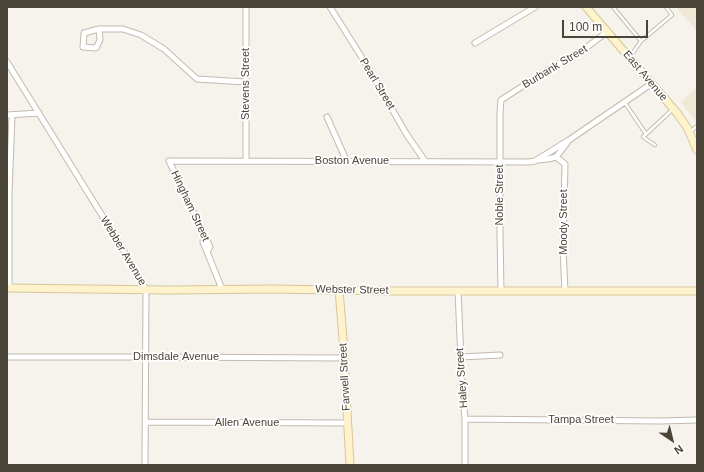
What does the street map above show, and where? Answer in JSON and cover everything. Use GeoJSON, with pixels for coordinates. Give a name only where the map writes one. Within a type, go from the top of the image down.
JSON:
{"type":"FeatureCollection","features":[{"type":"Feature","properties":{"kind":"main road","name":"East Avenue"},"geometry":{"type":"LineString","coordinates":[[586,7],[673,109],[690,132],[697,150]]}},
{"type":"Feature","properties":{"kind":"main road","name":"Webster Street"},"geometry":{"type":"LineString","coordinates":[[8,288],[146,290],[697,291]]}},
{"type":"Feature","properties":{"kind":"main road","name":"Farwell Street"},"geometry":{"type":"LineString","coordinates":[[339,290],[350,465]]}},
{"type":"Feature","properties":{"kind":"street","name":"Stevens Street"},"geometry":{"type":"LineString","coordinates":[[246,7],[246,161]]}},
{"type":"Feature","properties":{"kind":"street","name":"Pearl Street"},"geometry":{"type":"LineString","coordinates":[[330,7],[425,161]]}},
{"type":"Feature","properties":{"kind":"street"},"geometry":{"type":"LineString","coordinates":[[474,43],[535,7]]}},
{"type":"Feature","properties":{"kind":"street"},"geometry":{"type":"LineString","coordinates":[[99,29],[100,40],[96,48],[82,47],[84,33],[99,29],[123,29],[141,35],[164,49],[197,79],[246,82]]}},
{"type":"Feature","properties":{"kind":"street","name":"Burbank Street"},"geometry":{"type":"LineString","coordinates":[[501,100],[587,47],[607,32]]}},
{"type":"Feature","properties":{"kind":"street","name":"Webber Avenue"},"geometry":{"type":"LineString","coordinates":[[7,62],[121,246],[146,290],[145,465]]}},
{"type":"Feature","properties":{"kind":"street","name":"Boston Avenue"},"geometry":{"type":"LineString","coordinates":[[169,161],[529,162],[569,140],[651,84]]}},
{"type":"Feature","properties":{"kind":"street","name":"Noble Street"},"geometry":{"type":"LineString","coordinates":[[501,100],[501,291]]}},
{"type":"Feature","properties":{"kind":"street"},"geometry":{"type":"LineString","coordinates":[[8,288],[9,115],[39,113]]}},
{"type":"Feature","properties":{"kind":"street"},"geometry":{"type":"LineString","coordinates":[[326,117],[347,162]]}},
{"type":"Feature","properties":{"kind":"street","name":"Boston Avenue"},"geometry":{"type":"LineString","coordinates":[[535,160],[556,157],[569,140]]}},
{"type":"Feature","properties":{"kind":"street","name":"Moody Street"},"geometry":{"type":"LineString","coordinates":[[556,157],[565,164],[563,250],[565,291]]}},
{"type":"Feature","properties":{"kind":"street","name":"Hingham Street"},"geometry":{"type":"LineString","coordinates":[[169,161],[210,247],[207,252]]}},
{"type":"Feature","properties":{"kind":"street"},"geometry":{"type":"LineString","coordinates":[[203,242],[222,289]]}},
{"type":"Feature","properties":{"kind":"street","name":"Haley Street"},"geometry":{"type":"LineString","coordinates":[[458,291],[466,465]]}},
{"type":"Feature","properties":{"kind":"street"},"geometry":{"type":"LineString","coordinates":[[461,357],[500,355]]}},
{"type":"Feature","properties":{"kind":"street","name":"Dimsdale Avenue"},"geometry":{"type":"LineString","coordinates":[[7,357],[344,358]]}},
{"type":"Feature","properties":{"kind":"street","name":"Tampa Street"},"geometry":{"type":"LineString","coordinates":[[465,419],[697,420]]}},
{"type":"Feature","properties":{"kind":"street","name":"Allen Avenue"},"geometry":{"type":"LineString","coordinates":[[146,422],[348,422]]}},
{"type":"Feature","properties":{"kind":"lane"},"geometry":{"type":"LineString","coordinates":[[612,7],[641,41]]}},
{"type":"Feature","properties":{"kind":"lane"},"geometry":{"type":"LineString","coordinates":[[629,58],[641,41],[672,15],[666,7]]}},
{"type":"Feature","properties":{"kind":"lane"},"geometry":{"type":"LineString","coordinates":[[625,102],[646,134]]}},
{"type":"Feature","properties":{"kind":"lane"},"geometry":{"type":"LineString","coordinates":[[655,145],[643,137],[673,109]]}},
{"type":"Feature","properties":{"kind":"lane"},"geometry":{"type":"LineString","coordinates":[[690,132],[697,126]]}},
{"type":"Feature","properties":{"kind":"shaded area"},"geometry":{"type":"Polygon","coordinates":[[[676,7],[697,7],[697,31],[676,7]]]}},
{"type":"Feature","properties":{"kind":"shaded area"},"geometry":{"type":"Polygon","coordinates":[[[697,87],[697,123],[681,102],[697,87]]]}}]}
